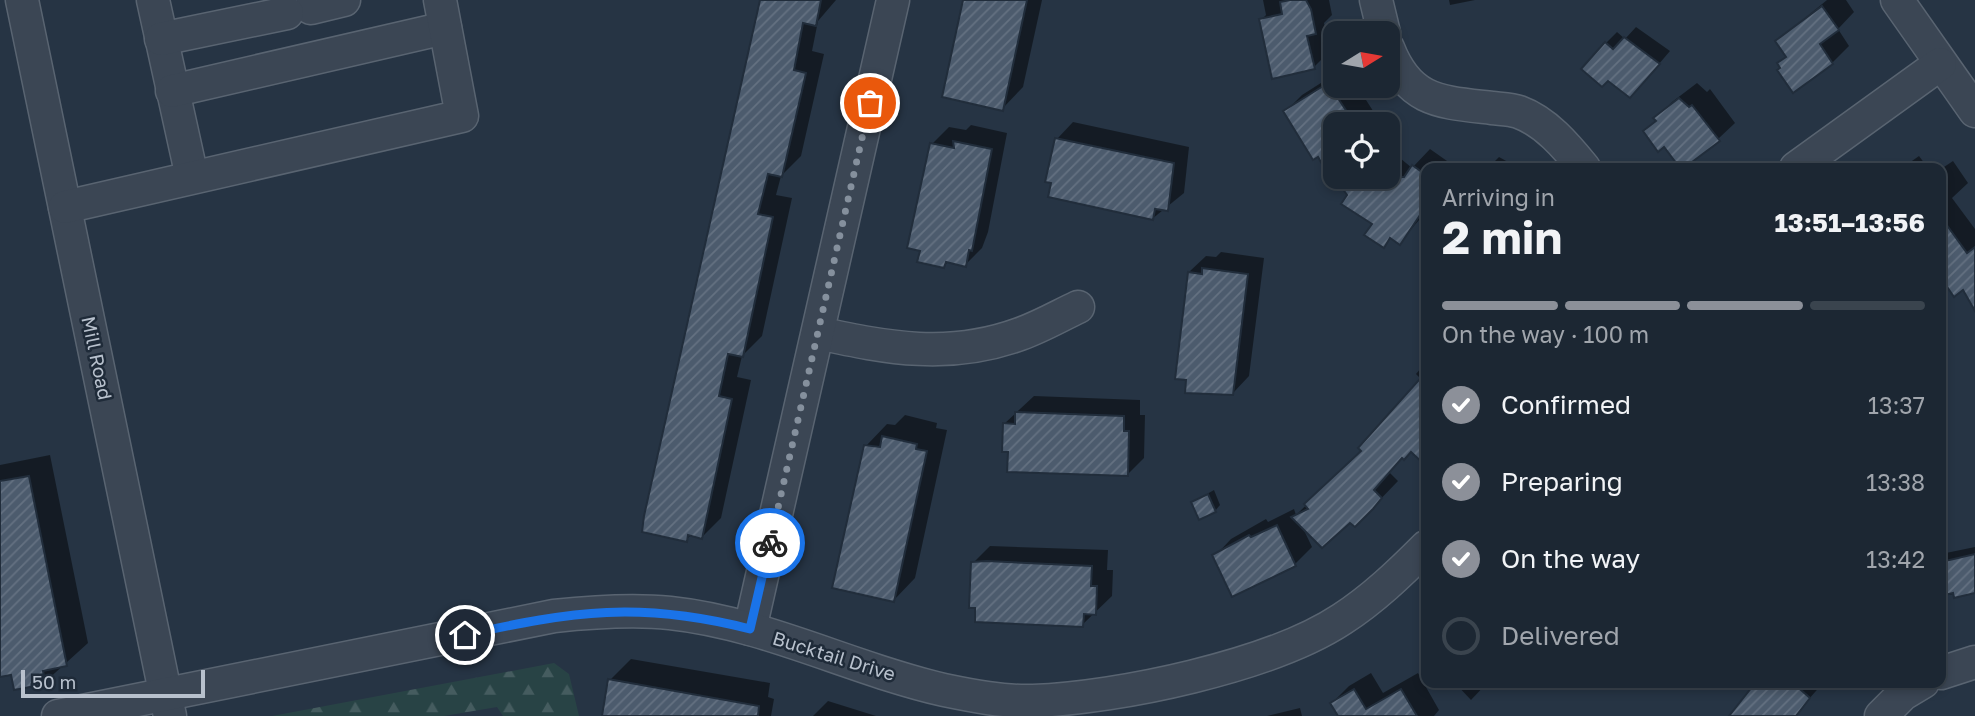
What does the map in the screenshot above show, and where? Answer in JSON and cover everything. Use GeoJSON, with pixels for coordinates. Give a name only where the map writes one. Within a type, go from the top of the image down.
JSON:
{"type":"FeatureCollection","features":[{"type":"Feature","properties":{"kind":"street","name":"Mill Road"},"geometry":{"type":"LineString","coordinates":[[22,0],[168,705]]}},
{"type":"Feature","properties":{"kind":"street"},"geometry":{"type":"LineString","coordinates":[[153,0],[192,177]]}},
{"type":"Feature","properties":{"kind":"street"},"geometry":{"type":"LineString","coordinates":[[161,38],[344,0]]}},
{"type":"Feature","properties":{"kind":"street"},"geometry":{"type":"LineString","coordinates":[[750,629],[893,0]]}},
{"type":"Feature","properties":{"kind":"street"},"geometry":{"type":"LineString","coordinates":[[1376,0],[1381,21]]}},
{"type":"Feature","properties":{"kind":"street"},"geometry":{"type":"LineString","coordinates":[[1897,0],[1975,111]]}},
{"type":"Feature","properties":{"kind":"street"},"geometry":{"type":"LineString","coordinates":[[65,207],[462,116],[442,14],[172,91]]}},
{"type":"Feature","properties":{"kind":"street"},"geometry":{"type":"LineString","coordinates":[[1803,163],[1940,64]]}},
{"type":"Feature","properties":{"kind":"street"},"geometry":{"type":"LineString","coordinates":[[1400,71],[1423,96],[1452,104],[1518,111],[1545,126],[1579,163]]}},
{"type":"Feature","properties":{"kind":"street"},"geometry":{"type":"LineString","coordinates":[[818,333],[897,349],[939,351],[979,346],[1020,334],[1078,307]]}},
{"type":"Feature","properties":{"kind":"street","name":"Bucktail Drive"},"geometry":{"type":"LineString","coordinates":[[58,716],[168,705],[554,616],[612,610],[670,613],[750,629],[958,693],[1030,702],[1078,698],[1226,667],[1285,648],[1341,620],[1389,583],[1421,552]]}},
{"type":"Feature","properties":{"kind":"street"},"geometry":{"type":"LineString","coordinates":[[1946,671],[1975,662]]}},
{"type":"Feature","properties":{"kind":"street"},"geometry":{"type":"LineString","coordinates":[[1881,716],[1913,688]]}},
{"type":"Feature","properties":{"kind":"green space"},"geometry":{"type":"Polygon","coordinates":[[[554,663],[569,674],[579,716],[503,716],[497,707],[444,716],[272,716],[554,663]]]}},
{"type":"Feature","properties":{"kind":"building"},"geometry":{"type":"Polygon","coordinates":[[[760,0],[821,0],[816,26],[803,23],[794,70],[806,73],[782,177],[768,174],[758,214],[773,217],[743,357],[728,354],[719,396],[732,399],[702,539],[688,535],[687,542],[642,532],[644,516],[760,0]]]}},
{"type":"Feature","properties":{"kind":"building"},"geometry":{"type":"Polygon","coordinates":[[[963,0],[1027,0],[1003,111],[942,97],[963,0]]]}},
{"type":"Feature","properties":{"kind":"building"},"geometry":{"type":"Polygon","coordinates":[[[1306,0],[1311,9],[1316,34],[1307,36],[1315,69],[1272,79],[1259,19],[1282,14],[1280,2],[1306,0]]]}},
{"type":"Feature","properties":{"kind":"building"},"geometry":{"type":"Polygon","coordinates":[[[1822,6],[1839,30],[1820,44],[1833,64],[1793,93],[1777,70],[1780,68],[1777,63],[1786,57],[1775,41],[1822,6]]]}},
{"type":"Feature","properties":{"kind":"building"},"geometry":{"type":"Polygon","coordinates":[[[1624,37],[1660,64],[1630,98],[1608,81],[1602,87],[1581,69],[1605,42],[1613,49],[1624,37]]]}},
{"type":"Feature","properties":{"kind":"building"},"geometry":{"type":"Polygon","coordinates":[[[1323,86],[1323,98],[1338,98],[1347,112],[1323,112],[1323,166],[1318,157],[1313,160],[1283,111],[1323,86]]]}},
{"type":"Feature","properties":{"kind":"building"},"geometry":{"type":"Polygon","coordinates":[[[1679,98],[1689,107],[1692,105],[1720,141],[1691,163],[1676,163],[1664,147],[1658,152],[1643,131],[1656,121],[1653,118],[1679,98]]]}},
{"type":"Feature","properties":{"kind":"building"},"geometry":{"type":"Polygon","coordinates":[[[1055,138],[1174,163],[1168,211],[1155,209],[1153,220],[1048,197],[1051,183],[1045,182],[1055,138]]]}},
{"type":"Feature","properties":{"kind":"building"},"geometry":{"type":"Polygon","coordinates":[[[953,141],[992,149],[972,251],[969,250],[966,267],[946,262],[944,268],[917,262],[920,251],[907,248],[930,143],[954,148],[953,141]]]}},
{"type":"Feature","properties":{"kind":"building"},"geometry":{"type":"Polygon","coordinates":[[[1412,165],[1421,171],[1421,214],[1400,245],[1390,238],[1384,248],[1364,235],[1372,224],[1341,204],[1347,195],[1343,189],[1400,189],[1400,177],[1404,177],[1412,165]]]}},
{"type":"Feature","properties":{"kind":"building"},"geometry":{"type":"Polygon","coordinates":[[[1946,224],[1967,253],[1975,247],[1975,311],[1963,290],[1954,297],[1946,285],[1946,224]]]}},
{"type":"Feature","properties":{"kind":"building"},"geometry":{"type":"Polygon","coordinates":[[[1202,268],[1248,274],[1233,395],[1185,393],[1186,380],[1175,379],[1188,272],[1202,274],[1202,268]]]}},
{"type":"Feature","properties":{"kind":"building"},"geometry":{"type":"Polygon","coordinates":[[[1421,378],[1421,461],[1411,452],[1404,460],[1402,458],[1374,490],[1382,498],[1373,509],[1355,527],[1350,523],[1322,548],[1291,517],[1308,509],[1304,504],[1361,451],[1358,448],[1421,378]]]}},
{"type":"Feature","properties":{"kind":"building"},"geometry":{"type":"Polygon","coordinates":[[[1015,412],[1124,416],[1124,431],[1129,431],[1128,476],[1007,472],[1008,452],[1002,452],[1003,423],[1015,424],[1015,412]]]}},
{"type":"Feature","properties":{"kind":"building"},"geometry":{"type":"Polygon","coordinates":[[[882,436],[917,444],[916,449],[927,451],[894,602],[832,588],[864,445],[880,447],[882,436]]]}},
{"type":"Feature","properties":{"kind":"building"},"geometry":{"type":"Polygon","coordinates":[[[29,476],[67,666],[43,671],[46,684],[14,690],[11,675],[0,677],[0,481],[29,476]]]}},
{"type":"Feature","properties":{"kind":"building"},"geometry":{"type":"Polygon","coordinates":[[[1208,494],[1216,512],[1199,520],[1191,502],[1208,494]]]}},
{"type":"Feature","properties":{"kind":"building"},"geometry":{"type":"Polygon","coordinates":[[[1277,525],[1296,566],[1232,597],[1212,555],[1249,535],[1251,537],[1277,525]]]}},
{"type":"Feature","properties":{"kind":"building"},"geometry":{"type":"Polygon","coordinates":[[[1975,554],[1975,593],[1954,598],[1953,593],[1946,595],[1946,561],[1975,554]]]}},
{"type":"Feature","properties":{"kind":"building"},"geometry":{"type":"Polygon","coordinates":[[[971,562],[1092,566],[1091,586],[1097,586],[1096,615],[1084,614],[1083,627],[975,622],[975,608],[969,608],[971,562]]]}},
{"type":"Feature","properties":{"kind":"building"},"geometry":{"type":"Polygon","coordinates":[[[608,679],[759,706],[758,716],[602,716],[608,679]]]}},
{"type":"Feature","properties":{"kind":"building"},"geometry":{"type":"Polygon","coordinates":[[[1751,688],[1799,688],[1810,698],[1796,716],[1729,716],[1751,688]]]}},
{"type":"Feature","properties":{"kind":"building"},"geometry":{"type":"Polygon","coordinates":[[[1354,689],[1366,709],[1401,689],[1417,716],[1338,716],[1330,703],[1354,689]]]}},
{"type":"Feature","properties":{"kind":"way so far"},"geometry":{"type":"LineString","coordinates":[[770,543],[870,103]]}},
{"type":"Feature","properties":{"kind":"route"},"geometry":{"type":"LineString","coordinates":[[465,635],[554,616],[612,610],[670,613],[750,629],[770,543]]}}]}
